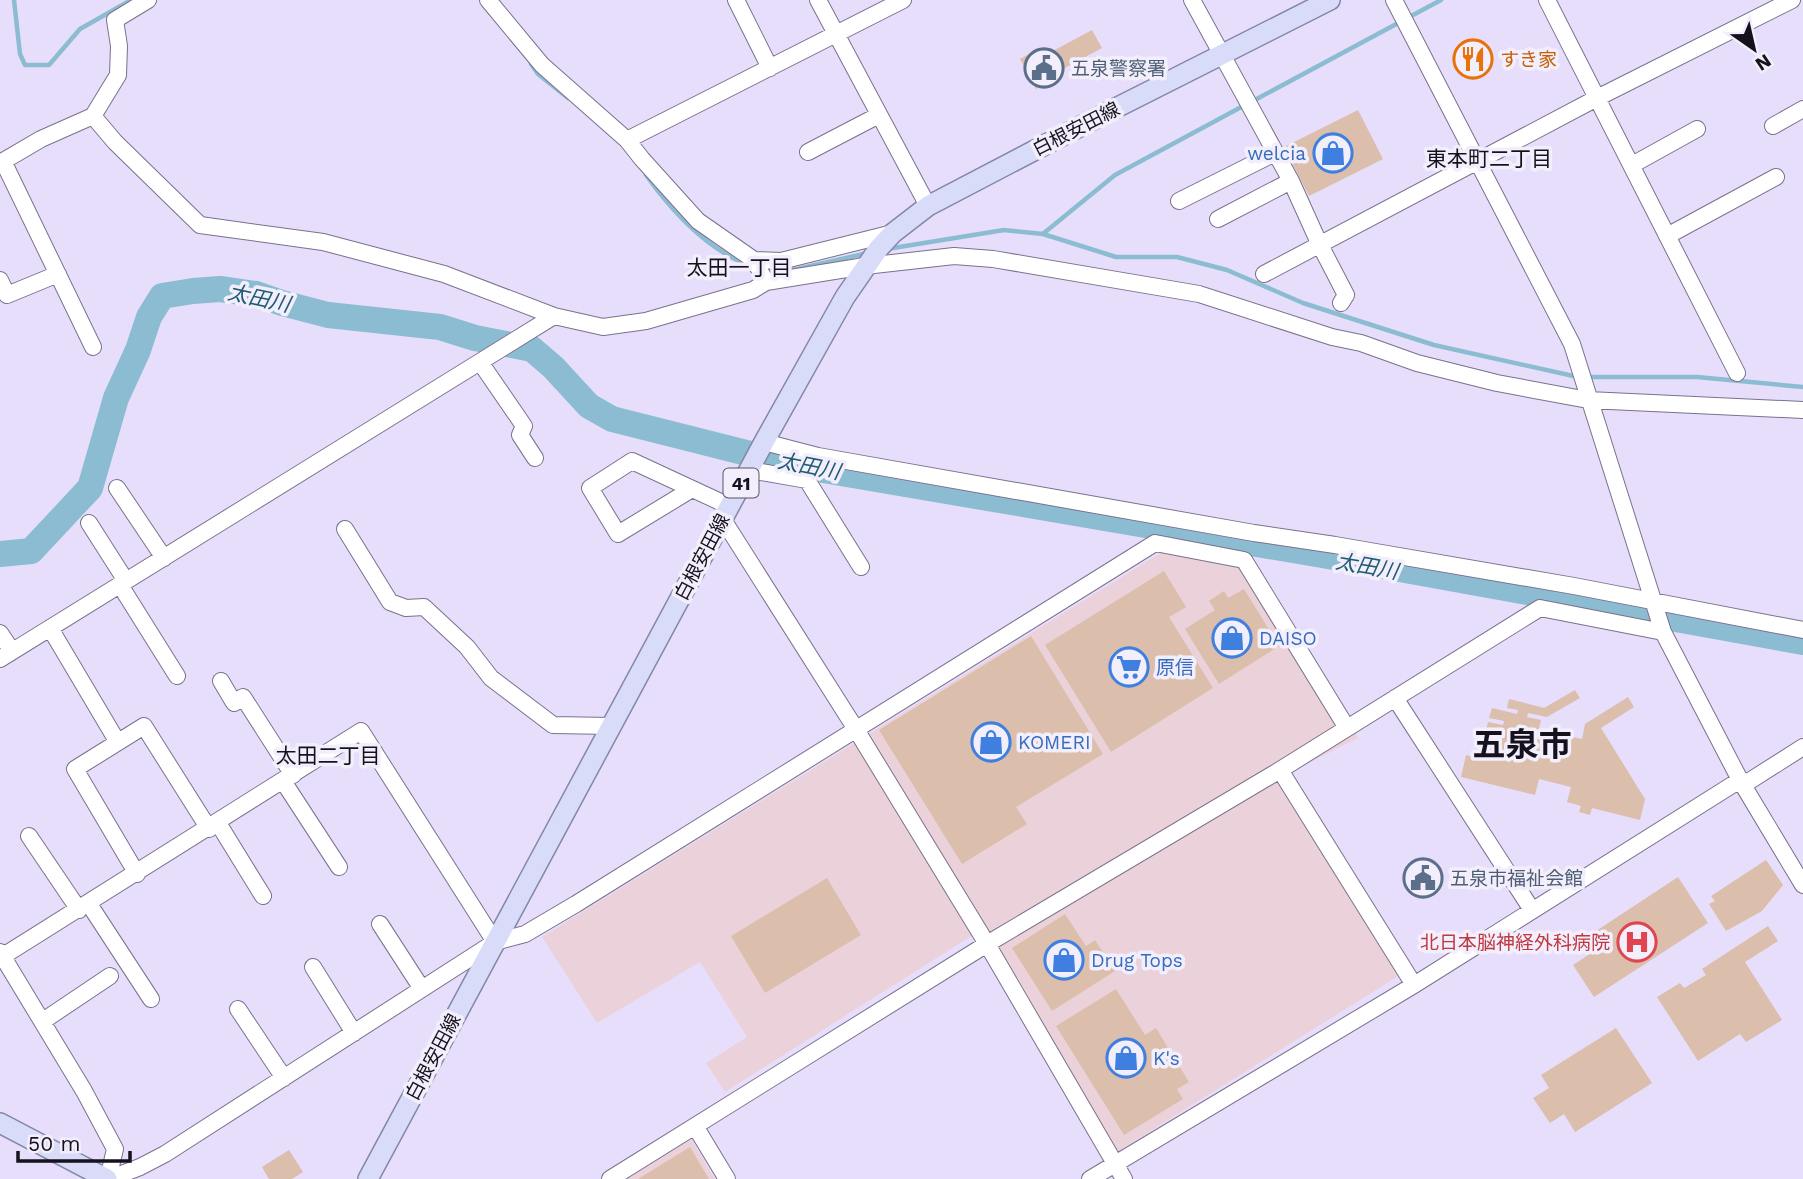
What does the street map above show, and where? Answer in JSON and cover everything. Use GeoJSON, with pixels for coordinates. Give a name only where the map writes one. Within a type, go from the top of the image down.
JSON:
{"type":"FeatureCollection","features":[{"type":"Feature","properties":{"kind":"main road","name":"白根安田線"},"geometry":{"type":"LineString","coordinates":[[368,1179],[764,442],[865,266],[893,233],[928,206],[1330,0]]}},
{"type":"Feature","properties":{"kind":"main road"},"geometry":{"type":"LineString","coordinates":[[0,1123],[108,1179]]}},
{"type":"Feature","properties":{"kind":"street"},"geometry":{"type":"LineString","coordinates":[[93,346],[2,162],[41,139],[93,116],[118,75],[119,46],[115,20],[148,0]]}},
{"type":"Feature","properties":{"kind":"street"},"geometry":{"type":"LineString","coordinates":[[488,0],[542,65],[627,140],[698,222],[754,260],[766,282]]}},
{"type":"Feature","properties":{"kind":"street"},"geometry":{"type":"LineString","coordinates":[[736,0],[770,68]]}},
{"type":"Feature","properties":{"kind":"street"},"geometry":{"type":"LineString","coordinates":[[818,0],[928,206]]}},
{"type":"Feature","properties":{"kind":"street"},"geometry":{"type":"LineString","coordinates":[[627,140],[903,0]]}},
{"type":"Feature","properties":{"kind":"street"},"geometry":{"type":"LineString","coordinates":[[1192,0],[1291,181],[1346,295],[1342,303]]}},
{"type":"Feature","properties":{"kind":"street"},"geometry":{"type":"LineString","coordinates":[[1394,0],[1572,344],[1663,632],[1740,780],[1803,885]]}},
{"type":"Feature","properties":{"kind":"street"},"geometry":{"type":"LineString","coordinates":[[1547,0],[1737,373]]}},
{"type":"Feature","properties":{"kind":"street"},"geometry":{"type":"LineString","coordinates":[[1264,274],[1597,98],[1792,0]]}},
{"type":"Feature","properties":{"kind":"street"},"geometry":{"type":"LineString","coordinates":[[1773,126],[1803,110]]}},
{"type":"Feature","properties":{"kind":"street"},"geometry":{"type":"LineString","coordinates":[[808,152],[879,115]]}},
{"type":"Feature","properties":{"kind":"street"},"geometry":{"type":"LineString","coordinates":[[93,116],[200,225],[323,242],[444,274],[554,316],[603,327],[646,321],[753,290],[766,282],[865,266],[954,256],[993,259],[1199,293],[1332,337],[1361,343],[1416,363],[1497,383],[1588,400],[1803,410]]}},
{"type":"Feature","properties":{"kind":"street"},"geometry":{"type":"LineString","coordinates":[[1632,165],[1696,129]]}},
{"type":"Feature","properties":{"kind":"street"},"geometry":{"type":"LineString","coordinates":[[1179,201],[1275,153]]}},
{"type":"Feature","properties":{"kind":"street"},"geometry":{"type":"LineString","coordinates":[[1667,236],[1776,177]]}},
{"type":"Feature","properties":{"kind":"street"},"geometry":{"type":"LineString","coordinates":[[1218,219],[1291,181]]}},
{"type":"Feature","properties":{"kind":"street"},"geometry":{"type":"LineString","coordinates":[[754,260],[780,261],[893,233]]}},
{"type":"Feature","properties":{"kind":"street"},"geometry":{"type":"LineString","coordinates":[[0,280],[7,295],[58,274]]}},
{"type":"Feature","properties":{"kind":"street"},"geometry":{"type":"LineString","coordinates":[[0,633],[6,655],[554,316]]}},
{"type":"Feature","properties":{"kind":"street"},"geometry":{"type":"LineString","coordinates":[[480,362],[524,426],[520,435],[535,458]]}},
{"type":"Feature","properties":{"kind":"street"},"geometry":{"type":"LineString","coordinates":[[764,442],[845,461],[1574,586],[1803,630]]}},
{"type":"Feature","properties":{"kind":"street"},"geometry":{"type":"LineString","coordinates":[[692,489],[618,534],[590,488],[632,461],[692,489],[726,512],[987,944],[1124,1179]]}},
{"type":"Feature","properties":{"kind":"street"},"geometry":{"type":"LineString","coordinates":[[749,470],[807,480],[861,567]]}},
{"type":"Feature","properties":{"kind":"street"},"geometry":{"type":"LineString","coordinates":[[117,488],[164,558]]}},
{"type":"Feature","properties":{"kind":"street"},"geometry":{"type":"LineString","coordinates":[[89,523],[177,676]]}},
{"type":"Feature","properties":{"kind":"street"},"geometry":{"type":"LineString","coordinates":[[345,529],[390,602],[406,608],[424,607],[467,647],[491,678],[553,725],[611,726]]}},
{"type":"Feature","properties":{"kind":"street"},"geometry":{"type":"LineString","coordinates":[[108,1179],[165,1154],[495,942],[525,934],[576,904],[1155,543],[1244,559],[1347,728]]}},
{"type":"Feature","properties":{"kind":"street"},"geometry":{"type":"LineString","coordinates":[[610,1179],[987,944],[1280,770],[1540,608],[1663,632]]}},
{"type":"Feature","properties":{"kind":"street"},"geometry":{"type":"LineString","coordinates":[[50,628],[117,741]]}},
{"type":"Feature","properties":{"kind":"street"},"geometry":{"type":"LineString","coordinates":[[220,681],[234,703],[243,698],[339,867]]}},
{"type":"Feature","properties":{"kind":"street"},"geometry":{"type":"LineString","coordinates":[[1395,698],[1532,911]]}},
{"type":"Feature","properties":{"kind":"street"},"geometry":{"type":"LineString","coordinates":[[137,874],[75,769],[144,726],[263,896]]}},
{"type":"Feature","properties":{"kind":"street"},"geometry":{"type":"LineString","coordinates":[[108,1179],[116,1149],[43,1021],[1,956],[137,874],[361,731],[495,942]]}},
{"type":"Feature","properties":{"kind":"street"},"geometry":{"type":"LineString","coordinates":[[1090,1179],[1414,985],[1740,780],[1748,782],[1803,747]]}},
{"type":"Feature","properties":{"kind":"street"},"geometry":{"type":"LineString","coordinates":[[1280,770],[1414,985]]}},
{"type":"Feature","properties":{"kind":"street"},"geometry":{"type":"LineString","coordinates":[[29,836],[151,999]]}},
{"type":"Feature","properties":{"kind":"street"},"geometry":{"type":"LineString","coordinates":[[380,924],[422,989]]}},
{"type":"Feature","properties":{"kind":"street"},"geometry":{"type":"LineString","coordinates":[[313,967],[354,1033]]}},
{"type":"Feature","properties":{"kind":"street"},"geometry":{"type":"LineString","coordinates":[[43,1021],[110,976]]}},
{"type":"Feature","properties":{"kind":"street"},"geometry":{"type":"LineString","coordinates":[[238,1009],[284,1078]]}},
{"type":"Feature","properties":{"kind":"street"},"geometry":{"type":"LineString","coordinates":[[695,1126],[727,1179]]}},
{"type":"Feature","properties":{"kind":"shaded area"},"geometry":{"type":"Polygon","coordinates":[[[1165,550],[1240,562],[1358,738],[1279,778],[1400,975],[1109,1157],[973,935],[725,1092],[706,1063],[747,1037],[700,962],[597,1023],[542,937],[1165,550]]]}},
{"type":"Feature","properties":{"kind":"shaded area"},"geometry":{"type":"Polygon","coordinates":[[[691,1139],[715,1179],[628,1179],[691,1139]]]}},
{"type":"Feature","properties":{"kind":"building","name":"五泉警察署"},"geometry":{"type":"Polygon","coordinates":[[[1092,30],[1102,48],[1048,77],[1050,81],[1036,89],[1020,59],[1034,51],[1038,59],[1092,30]]]}},
{"type":"Feature","properties":{"kind":"building","name":"すき家"},"geometry":{"type":"Polygon","coordinates":[[[1483,41],[1493,61],[1462,77],[1452,57],[1483,41]]]}},
{"type":"Feature","properties":{"kind":"building","name":"welcia"},"geometry":{"type":"Polygon","coordinates":[[[1358,110],[1383,159],[1309,196],[1284,147],[1358,110]]]}},
{"type":"Feature","properties":{"kind":"building","name":"原信"},"geometry":{"type":"Polygon","coordinates":[[[1164,571],[1186,607],[1169,617],[1213,688],[1111,752],[1045,645],[1164,571]]]}},
{"type":"Feature","properties":{"kind":"building","name":"DAISO"},"geometry":{"type":"Polygon","coordinates":[[[1244,589],[1279,646],[1219,684],[1185,629],[1215,610],[1209,601],[1224,591],[1228,598],[1244,589]]]}},
{"type":"Feature","properties":{"kind":"building","name":"KOMERI"},"geometry":{"type":"Polygon","coordinates":[[[1031,636],[1103,754],[1016,807],[1027,824],[962,864],[879,730],[1031,636]]]}},
{"type":"Feature","properties":{"kind":"building"},"geometry":{"type":"Polygon","coordinates":[[[1575,690],[1580,698],[1547,717],[1528,713],[1527,717],[1541,720],[1539,729],[1582,739],[1585,724],[1628,697],[1634,707],[1601,728],[1645,799],[1640,820],[1592,808],[1590,815],[1579,812],[1581,806],[1567,802],[1571,787],[1539,779],[1535,795],[1461,777],[1466,755],[1479,759],[1488,722],[1503,725],[1504,721],[1489,718],[1492,708],[1517,714],[1518,710],[1507,708],[1509,699],[1544,708],[1575,690]]]}},
{"type":"Feature","properties":{"kind":"building"},"geometry":{"type":"Polygon","coordinates":[[[1766,860],[1783,885],[1762,911],[1726,931],[1709,904],[1715,901],[1711,896],[1766,860]]]}},
{"type":"Feature","properties":{"kind":"building","name":"北日本脳神経外科病院"},"geometry":{"type":"Polygon","coordinates":[[[1678,877],[1708,923],[1594,997],[1573,965],[1599,948],[1590,935],[1678,877]]]}},
{"type":"Feature","properties":{"kind":"building"},"geometry":{"type":"Polygon","coordinates":[[[827,878],[861,935],[765,993],[731,936],[827,878]]]}},
{"type":"Feature","properties":{"kind":"building","name":"Drug Tops"},"geometry":{"type":"Polygon","coordinates":[[[1065,914],[1086,946],[1095,940],[1115,971],[1052,1011],[1012,948],[1065,914]]]}},
{"type":"Feature","properties":{"kind":"building"},"geometry":{"type":"Polygon","coordinates":[[[1768,926],[1778,941],[1745,962],[1782,1020],[1746,1042],[1740,1034],[1698,1061],[1657,997],[1680,983],[1684,988],[1706,975],[1702,969],[1768,926]]]}},
{"type":"Feature","properties":{"kind":"building","name":"K's"},"geometry":{"type":"Polygon","coordinates":[[[1116,989],[1145,1035],[1156,1028],[1189,1082],[1177,1089],[1183,1099],[1124,1135],[1056,1026],[1116,989]]]}},
{"type":"Feature","properties":{"kind":"building"},"geometry":{"type":"Polygon","coordinates":[[[1616,1028],[1652,1083],[1575,1132],[1564,1114],[1550,1123],[1533,1098],[1549,1088],[1541,1075],[1616,1028]]]}},
{"type":"Feature","properties":{"kind":"building"},"geometry":{"type":"Polygon","coordinates":[[[690,1147],[709,1179],[638,1179],[690,1147]]]}},
{"type":"Feature","properties":{"kind":"building"},"geometry":{"type":"Polygon","coordinates":[[[289,1150],[303,1172],[292,1179],[269,1179],[262,1167],[289,1150]]]}},
{"type":"Feature","properties":{"kind":"waterway"},"geometry":{"type":"LineString","coordinates":[[14,0],[20,54],[25,65],[49,65],[80,29],[131,0]]}},
{"type":"Feature","properties":{"kind":"waterway"},"geometry":{"type":"LineString","coordinates":[[1253,101],[1441,0]]}},
{"type":"Feature","properties":{"kind":"waterway"},"geometry":{"type":"LineString","coordinates":[[531,64],[538,74],[568,98]]}},
{"type":"Feature","properties":{"kind":"waterway"},"geometry":{"type":"LineString","coordinates":[[1044,233],[1115,175],[1245,105]]}},
{"type":"Feature","properties":{"kind":"waterway"},"geometry":{"type":"LineString","coordinates":[[646,175],[667,202],[704,239],[748,265]]}},
{"type":"Feature","properties":{"kind":"waterway"},"geometry":{"type":"LineString","coordinates":[[887,249],[1004,230],[1043,234],[1116,257],[1177,257],[1227,270],[1303,303],[1434,345],[1578,377]]}},
{"type":"Feature","properties":{"kind":"waterway"},"geometry":{"type":"LineString","coordinates":[[763,270],[788,271],[868,253]]}},
{"type":"Feature","properties":{"kind":"waterway","name":"太田川"},"geometry":{"type":"LineString","coordinates":[[0,554],[31,551],[90,488],[116,398],[138,350],[149,317],[162,296],[220,289],[256,294],[328,315],[440,327],[475,338],[532,349],[553,367],[589,406],[612,419],[794,465],[1322,555],[1803,642]]}},
{"type":"Feature","properties":{"kind":"waterway"},"geometry":{"type":"LineString","coordinates":[[1587,377],[1697,377],[1803,387]]}},
{"type":"Feature","properties":{"kind":"place","name":"すき家"},"geometry":{"type":"Point","coordinates":[1473,59]}},
{"type":"Feature","properties":{"kind":"place","name":"五泉警察署"},"geometry":{"type":"Point","coordinates":[1044,68]}},
{"type":"Feature","properties":{"kind":"place","name":"welcia"},"geometry":{"type":"Point","coordinates":[1333,153]}},
{"type":"Feature","properties":{"kind":"place","name":"DAISO"},"geometry":{"type":"Point","coordinates":[1232,638]}},
{"type":"Feature","properties":{"kind":"place","name":"原信"},"geometry":{"type":"Point","coordinates":[1129,667]}},
{"type":"Feature","properties":{"kind":"place","name":"KOMERI"},"geometry":{"type":"Point","coordinates":[991,742]}},
{"type":"Feature","properties":{"kind":"place","name":"五泉市福祉会館"},"geometry":{"type":"Point","coordinates":[1423,878]}},
{"type":"Feature","properties":{"kind":"place","name":"北日本脳神経外科病院"},"geometry":{"type":"Point","coordinates":[1637,942]}},
{"type":"Feature","properties":{"kind":"place","name":"Drug Tops"},"geometry":{"type":"Point","coordinates":[1064,960]}},
{"type":"Feature","properties":{"kind":"place","name":"K's"},"geometry":{"type":"Point","coordinates":[1126,1058]}},
{"type":"Feature","properties":{"kind":"district","name":"東本町二丁目"},"geometry":{"type":"Point","coordinates":[1489,158]}},
{"type":"Feature","properties":{"kind":"district","name":"太田一丁目"},"geometry":{"type":"Point","coordinates":[739,267]}},
{"type":"Feature","properties":{"kind":"district","name":"五泉市"},"geometry":{"type":"Point","coordinates":[1522,744]}},
{"type":"Feature","properties":{"kind":"district","name":"太田二丁目"},"geometry":{"type":"Point","coordinates":[328,755]}}]}
